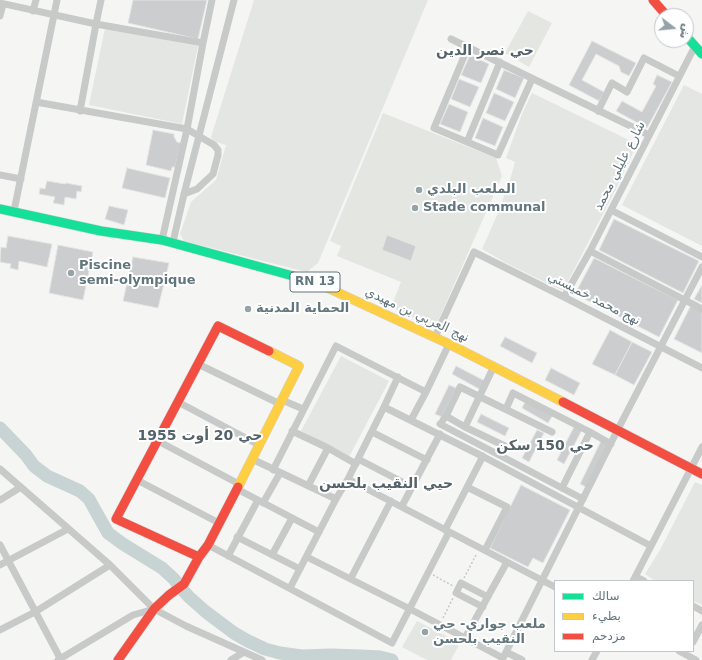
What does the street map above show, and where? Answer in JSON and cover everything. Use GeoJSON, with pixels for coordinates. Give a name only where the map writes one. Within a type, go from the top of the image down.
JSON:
{"type":"FeatureCollection","features":[{"type":"Feature","properties":{"kind":"street"},"geometry":{"type":"LineString","coordinates":[[33,11],[36,0]]}},
{"type":"Feature","properties":{"kind":"street"},"geometry":{"type":"LineString","coordinates":[[14,211],[57,0]]}},
{"type":"Feature","properties":{"kind":"street"},"geometry":{"type":"LineString","coordinates":[[80,111],[101,0]]}},
{"type":"Feature","properties":{"kind":"street"},"geometry":{"type":"LineString","coordinates":[[162,240],[187,129],[212,0]]}},
{"type":"Feature","properties":{"kind":"street"},"geometry":{"type":"LineString","coordinates":[[173,242],[234,0]]}},
{"type":"Feature","properties":{"kind":"street"},"geometry":{"type":"LineString","coordinates":[[653,0],[660,8]]}},
{"type":"Feature","properties":{"kind":"street"},"geometry":{"type":"LineString","coordinates":[[0,16],[1,4],[96,24],[203,43]]}},
{"type":"Feature","properties":{"kind":"street"},"geometry":{"type":"LineString","coordinates":[[451,39],[649,135]]}},
{"type":"Feature","properties":{"kind":"street"},"geometry":{"type":"LineString","coordinates":[[695,46],[702,54]]}},
{"type":"Feature","properties":{"kind":"street","name":"شارع عليلي محمد"},"geometry":{"type":"LineString","coordinates":[[564,297],[590,251],[695,46]]}},
{"type":"Feature","properties":{"kind":"street"},"geometry":{"type":"LineString","coordinates":[[468,47],[434,128],[498,155],[532,79]]}},
{"type":"Feature","properties":{"kind":"street"},"geometry":{"type":"LineString","coordinates":[[598,111],[612,83],[627,92],[644,58],[679,76]]}},
{"type":"Feature","properties":{"kind":"street"},"geometry":{"type":"LineString","coordinates":[[467,142],[500,62]]}},
{"type":"Feature","properties":{"kind":"street"},"geometry":{"type":"LineString","coordinates":[[36,102],[187,129],[214,145],[218,150],[218,155],[212,174],[198,189],[184,194]]}},
{"type":"Feature","properties":{"kind":"street"},"geometry":{"type":"LineString","coordinates":[[0,175],[21,179]]}},
{"type":"Feature","properties":{"kind":"street","name":"RN 13"},"geometry":{"type":"LineString","coordinates":[[0,209],[14,211]]}},
{"type":"Feature","properties":{"kind":"street"},"geometry":{"type":"LineString","coordinates":[[611,210],[702,257]]}},
{"type":"Feature","properties":{"kind":"street","name":"نهج العربي بن مهيدي"},"geometry":{"type":"LineString","coordinates":[[14,211],[101,231],[173,242],[315,282],[494,366],[691,470],[702,474]]}},
{"type":"Feature","properties":{"kind":"street"},"geometry":{"type":"LineString","coordinates":[[590,251],[702,309]]}},
{"type":"Feature","properties":{"kind":"street","name":"نهج محمد خميستي"},"geometry":{"type":"LineString","coordinates":[[435,337],[474,252],[702,368]]}},
{"type":"Feature","properties":{"kind":"street"},"geometry":{"type":"LineString","coordinates":[[504,657],[612,444],[617,431],[702,267]]}},
{"type":"Feature","properties":{"kind":"street"},"geometry":{"type":"LineString","coordinates":[[118,660],[154,609],[184,584],[199,557],[208,545],[299,366],[218,326],[116,519],[199,557]]}},
{"type":"Feature","properties":{"kind":"street"},"geometry":{"type":"LineString","coordinates":[[411,420],[449,344]]}},
{"type":"Feature","properties":{"kind":"street"},"geometry":{"type":"LineString","coordinates":[[228,556],[237,537],[260,502],[276,471],[292,431],[336,346],[426,392]]}},
{"type":"Feature","properties":{"kind":"street"},"geometry":{"type":"LineString","coordinates":[[198,364],[281,402],[303,409]]}},
{"type":"Feature","properties":{"kind":"street"},"geometry":{"type":"LineString","coordinates":[[465,427],[494,366]]}},
{"type":"Feature","properties":{"kind":"street"},"geometry":{"type":"LineString","coordinates":[[290,588],[348,479],[398,377]]}},
{"type":"Feature","properties":{"kind":"street"},"geometry":{"type":"LineString","coordinates":[[402,506],[427,460],[440,424],[446,416],[460,387],[552,432]]}},
{"type":"Feature","properties":{"kind":"street"},"geometry":{"type":"LineString","coordinates":[[506,409],[513,393],[612,444]]}},
{"type":"Feature","properties":{"kind":"street"},"geometry":{"type":"LineString","coordinates":[[178,402],[259,445]]}},
{"type":"Feature","properties":{"kind":"street"},"geometry":{"type":"LineString","coordinates":[[384,407],[483,456],[651,546]]}},
{"type":"Feature","properties":{"kind":"street"},"geometry":{"type":"LineString","coordinates":[[446,416],[465,427],[509,448]]}},
{"type":"Feature","properties":{"kind":"street"},"geometry":{"type":"LineString","coordinates":[[440,424],[583,499]]}},
{"type":"Feature","properties":{"kind":"street"},"geometry":{"type":"LineString","coordinates":[[292,431],[412,487]]}},
{"type":"Feature","properties":{"kind":"street"},"geometry":{"type":"LineString","coordinates":[[372,432],[427,460]]}},
{"type":"Feature","properties":{"kind":"street"},"geometry":{"type":"LineString","coordinates":[[562,488],[590,432]]}},
{"type":"Feature","properties":{"kind":"street"},"geometry":{"type":"LineString","coordinates":[[158,441],[238,486],[260,502],[319,532]]}},
{"type":"Feature","properties":{"kind":"street"},"geometry":{"type":"LineString","coordinates":[[634,579],[702,447]]}},
{"type":"Feature","properties":{"kind":"street"},"geometry":{"type":"LineString","coordinates":[[308,486],[328,448]]}},
{"type":"Feature","properties":{"kind":"street"},"geometry":{"type":"LineString","coordinates":[[208,545],[392,643],[410,609],[483,456]]}},
{"type":"Feature","properties":{"kind":"street"},"geometry":{"type":"LineString","coordinates":[[252,459],[336,499]]}},
{"type":"Feature","properties":{"kind":"street"},"geometry":{"type":"LineString","coordinates":[[0,469],[110,565],[154,609],[186,626],[262,660]]}},
{"type":"Feature","properties":{"kind":"street"},"geometry":{"type":"LineString","coordinates":[[348,479],[554,586]]}},
{"type":"Feature","properties":{"kind":"street"},"geometry":{"type":"LineString","coordinates":[[137,480],[219,523]]}},
{"type":"Feature","properties":{"kind":"street"},"geometry":{"type":"LineString","coordinates":[[0,500],[21,487]]}},
{"type":"Feature","properties":{"kind":"street"},"geometry":{"type":"LineString","coordinates":[[467,487],[507,507],[483,549]]}},
{"type":"Feature","properties":{"kind":"street"},"geometry":{"type":"LineString","coordinates":[[351,578],[391,501]]}},
{"type":"Feature","properties":{"kind":"street"},"geometry":{"type":"LineString","coordinates":[[272,554],[292,518]]}},
{"type":"Feature","properties":{"kind":"street"},"geometry":{"type":"LineString","coordinates":[[0,565],[68,529]]}},
{"type":"Feature","properties":{"kind":"street"},"geometry":{"type":"LineString","coordinates":[[237,537],[300,569]]}},
{"type":"Feature","properties":{"kind":"street"},"geometry":{"type":"LineString","coordinates":[[0,545],[60,660],[133,615],[154,609]]}},
{"type":"Feature","properties":{"kind":"street"},"geometry":{"type":"LineString","coordinates":[[307,557],[504,657],[522,660]]}},
{"type":"Feature","properties":{"kind":"street"},"geometry":{"type":"LineString","coordinates":[[465,638],[507,562]]}},
{"type":"Feature","properties":{"kind":"street"},"geometry":{"type":"LineString","coordinates":[[0,630],[35,612],[110,565]]}},
{"type":"Feature","properties":{"kind":"street"},"geometry":{"type":"LineString","coordinates":[[482,607],[458,589],[461,583],[488,598]]}},
{"type":"Feature","properties":{"kind":"street"},"geometry":{"type":"LineString","coordinates":[[694,640],[702,625]]}},
{"type":"Feature","properties":{"kind":"street"},"geometry":{"type":"LineString","coordinates":[[231,660],[244,652]]}},
{"type":"Feature","properties":{"kind":"street"},"geometry":{"type":"LineString","coordinates":[[686,655],[696,660]]}},
{"type":"Feature","properties":{"kind":"path"},"geometry":{"type":"LineString","coordinates":[[439,624],[458,589],[483,549]]}},
{"type":"Feature","properties":{"kind":"path"},"geometry":{"type":"LineString","coordinates":[[429,573],[458,589]]}},
{"type":"Feature","properties":{"kind":"shaded area"},"geometry":{"type":"Polygon","coordinates":[[[254,0],[428,0],[318,263],[307,272],[184,241],[180,234],[191,202],[216,180],[226,145],[213,141],[211,137],[254,0]]]}},
{"type":"Feature","properties":{"kind":"shaded area"},"geometry":{"type":"Polygon","coordinates":[[[528,11],[552,23],[529,67],[505,53],[528,11]]]}},
{"type":"Feature","properties":{"kind":"shaded area"},"geometry":{"type":"Polygon","coordinates":[[[105,28],[198,46],[182,124],[89,105],[105,28]]]}},
{"type":"Feature","properties":{"kind":"shaded area"},"geometry":{"type":"Polygon","coordinates":[[[684,85],[702,94],[702,246],[622,205],[684,85]]]}},
{"type":"Feature","properties":{"kind":"shaded area"},"geometry":{"type":"Polygon","coordinates":[[[532,93],[637,144],[616,189],[563,291],[506,263],[482,249],[498,213],[510,180],[515,162],[506,158],[522,114],[532,93]]]}},
{"type":"Feature","properties":{"kind":"shaded area","name":"Stade communal"},"geometry":{"type":"Polygon","coordinates":[[[383,113],[496,158],[502,176],[435,328],[391,307],[401,282],[337,256],[341,246],[330,241],[383,113]]]}},
{"type":"Feature","properties":{"kind":"shaded area"},"geometry":{"type":"Polygon","coordinates":[[[599,148],[622,159],[602,196],[580,184],[599,148]]]}},
{"type":"Feature","properties":{"kind":"shaded area"},"geometry":{"type":"Polygon","coordinates":[[[341,356],[389,381],[349,457],[301,431],[341,356]]]}},
{"type":"Feature","properties":{"kind":"shaded area"},"geometry":{"type":"Polygon","coordinates":[[[695,482],[702,485],[702,605],[694,601],[694,580],[654,580],[645,574],[660,550],[695,482]]]}},
{"type":"Feature","properties":{"kind":"shaded area","name":"ملعب جواري- حي النقيب بلحسن"},"geometry":{"type":"Polygon","coordinates":[[[417,621],[460,643],[451,660],[427,660],[402,647],[417,621]]]}},
{"type":"Feature","properties":{"kind":"building"},"geometry":{"type":"Polygon","coordinates":[[[133,0],[207,0],[198,39],[128,23],[133,0]]]}},
{"type":"Feature","properties":{"kind":"building"},"geometry":{"type":"Polygon","coordinates":[[[592,41],[636,63],[629,76],[621,72],[619,66],[596,54],[582,80],[604,92],[599,101],[569,85],[592,41]]]}},
{"type":"Feature","properties":{"kind":"building"},"geometry":{"type":"Polygon","coordinates":[[[470,55],[489,64],[481,83],[461,75],[470,55]]]}},
{"type":"Feature","properties":{"kind":"building"},"geometry":{"type":"Polygon","coordinates":[[[504,70],[524,78],[515,98],[496,89],[504,70]]]}},
{"type":"Feature","properties":{"kind":"building"},"geometry":{"type":"Polygon","coordinates":[[[657,75],[672,82],[647,128],[616,111],[622,101],[642,112],[656,86],[653,84],[657,75]]]}},
{"type":"Feature","properties":{"kind":"building"},"geometry":{"type":"Polygon","coordinates":[[[459,79],[479,87],[470,107],[451,99],[459,79]]]}},
{"type":"Feature","properties":{"kind":"building"},"geometry":{"type":"Polygon","coordinates":[[[494,93],[514,102],[505,121],[486,113],[494,93]]]}},
{"type":"Feature","properties":{"kind":"building"},"geometry":{"type":"Polygon","coordinates":[[[449,104],[468,112],[460,132],[440,124],[449,104]]]}},
{"type":"Feature","properties":{"kind":"building"},"geometry":{"type":"Polygon","coordinates":[[[483,118],[503,127],[495,146],[475,138],[483,118]]]}},
{"type":"Feature","properties":{"kind":"building"},"geometry":{"type":"Polygon","coordinates":[[[153,130],[174,134],[177,142],[181,143],[175,167],[172,167],[171,171],[146,165],[153,130]]]}},
{"type":"Feature","properties":{"kind":"building"},"geometry":{"type":"Polygon","coordinates":[[[127,168],[170,178],[165,198],[122,188],[127,168]]]}},
{"type":"Feature","properties":{"kind":"building"},"geometry":{"type":"Polygon","coordinates":[[[47,181],[82,186],[81,192],[77,191],[76,199],[65,197],[64,205],[53,203],[55,197],[39,194],[40,188],[45,189],[47,181]]]}},
{"type":"Feature","properties":{"kind":"building"},"geometry":{"type":"Polygon","coordinates":[[[109,206],[128,210],[124,225],[105,219],[109,206]]]}},
{"type":"Feature","properties":{"kind":"building"},"geometry":{"type":"Polygon","coordinates":[[[614,219],[699,261],[683,293],[599,250],[614,219]]]}},
{"type":"Feature","properties":{"kind":"building"},"geometry":{"type":"Polygon","coordinates":[[[387,235],[416,246],[411,261],[382,250],[387,235]]]}},
{"type":"Feature","properties":{"kind":"building"},"geometry":{"type":"Polygon","coordinates":[[[8,236],[52,244],[47,267],[19,261],[18,270],[10,268],[11,264],[0,262],[1,247],[6,248],[8,236]]]}},
{"type":"Feature","properties":{"kind":"building","name":"Piscine semi-olympique"},"geometry":{"type":"Polygon","coordinates":[[[58,245],[93,252],[83,300],[49,293],[58,245]]]}},
{"type":"Feature","properties":{"kind":"building"},"geometry":{"type":"Polygon","coordinates":[[[133,257],[169,263],[158,308],[123,301],[133,257]]]}},
{"type":"Feature","properties":{"kind":"building"},"geometry":{"type":"Polygon","coordinates":[[[594,258],[678,300],[659,337],[575,294],[594,258]]]}},
{"type":"Feature","properties":{"kind":"building"},"geometry":{"type":"Polygon","coordinates":[[[702,285],[702,303],[694,299],[702,285]]]}},
{"type":"Feature","properties":{"kind":"building"},"geometry":{"type":"Polygon","coordinates":[[[691,305],[702,311],[702,353],[674,339],[691,305]]]}},
{"type":"Feature","properties":{"kind":"building"},"geometry":{"type":"Polygon","coordinates":[[[610,330],[632,342],[615,375],[592,364],[610,330]]]}},
{"type":"Feature","properties":{"kind":"building"},"geometry":{"type":"Polygon","coordinates":[[[505,337],[537,353],[532,363],[500,346],[505,337]]]}},
{"type":"Feature","properties":{"kind":"building"},"geometry":{"type":"Polygon","coordinates":[[[632,342],[652,352],[634,385],[615,375],[632,342]]]}},
{"type":"Feature","properties":{"kind":"building"},"geometry":{"type":"Polygon","coordinates":[[[456,366],[485,381],[481,390],[452,374],[456,366]]]}},
{"type":"Feature","properties":{"kind":"building"},"geometry":{"type":"Polygon","coordinates":[[[551,368],[580,383],[574,395],[545,380],[551,368]]]}},
{"type":"Feature","properties":{"kind":"building"},"geometry":{"type":"Polygon","coordinates":[[[449,385],[456,388],[442,417],[435,414],[449,385]]]}},
{"type":"Feature","properties":{"kind":"building"},"geometry":{"type":"Polygon","coordinates":[[[526,400],[553,415],[548,423],[522,408],[526,400]]]}},
{"type":"Feature","properties":{"kind":"building"},"geometry":{"type":"Polygon","coordinates":[[[481,414],[509,428],[505,436],[477,422],[481,414]]]}},
{"type":"Feature","properties":{"kind":"building"},"geometry":{"type":"Polygon","coordinates":[[[574,427],[582,430],[564,464],[557,460],[574,427]]]}},
{"type":"Feature","properties":{"kind":"building"},"geometry":{"type":"Polygon","coordinates":[[[537,430],[544,433],[529,462],[522,458],[537,430]]]}},
{"type":"Feature","properties":{"kind":"building"},"geometry":{"type":"Polygon","coordinates":[[[601,441],[609,445],[588,488],[580,484],[601,441]]]}},
{"type":"Feature","properties":{"kind":"building"},"geometry":{"type":"Polygon","coordinates":[[[521,485],[570,510],[543,563],[533,558],[528,567],[490,548],[521,485]]]}},
{"type":"Feature","properties":{"kind":"waterway"},"geometry":{"type":"LineString","coordinates":[[0,428],[26,455],[34,466],[47,476],[80,491],[89,499],[108,533],[162,568],[174,579],[189,597],[234,633],[265,649],[280,653],[302,656],[331,655],[380,657],[392,660]]}},
{"type":"Feature","properties":{"kind":"traffic: fast"},"geometry":{"type":"LineString","coordinates":[[694,45],[702,54]]}},
{"type":"Feature","properties":{"kind":"traffic: fast"},"geometry":{"type":"LineString","coordinates":[[0,209],[101,231],[162,240],[304,279]]}},
{"type":"Feature","properties":{"kind":"traffic: slow"},"geometry":{"type":"LineString","coordinates":[[304,279],[315,282],[449,344],[563,402]]}},
{"type":"Feature","properties":{"kind":"traffic: slow"},"geometry":{"type":"LineString","coordinates":[[238,487],[299,366],[269,351]]}},
{"type":"Feature","properties":{"kind":"traffic: jam"},"geometry":{"type":"LineString","coordinates":[[653,0],[660,8]]}},
{"type":"Feature","properties":{"kind":"traffic: jam"},"geometry":{"type":"LineString","coordinates":[[199,557],[116,519],[218,326],[269,351]]}},
{"type":"Feature","properties":{"kind":"traffic: jam"},"geometry":{"type":"LineString","coordinates":[[563,402],[702,474]]}},
{"type":"Feature","properties":{"kind":"traffic: jam"},"geometry":{"type":"LineString","coordinates":[[118,660],[154,609],[184,584],[199,557],[208,545],[238,487]]}},
{"type":"Feature","properties":{"kind":"place","name":"الملعب البلدي"},"geometry":{"type":"Point","coordinates":[419,190]}},
{"type":"Feature","properties":{"kind":"place","name":"Stade communal"},"geometry":{"type":"Point","coordinates":[415,208]}},
{"type":"Feature","properties":{"kind":"place","name":"Piscine semi-olympique"},"geometry":{"type":"Point","coordinates":[71,273]}},
{"type":"Feature","properties":{"kind":"place","name":"الحماية المدنية"},"geometry":{"type":"Point","coordinates":[248,309]}},
{"type":"Feature","properties":{"kind":"place","name":"ملعب جواري- حي النقيب بلحسن"},"geometry":{"type":"Point","coordinates":[425,632]}},
{"type":"Feature","properties":{"kind":"district","name":"حي نصر الدين"},"geometry":{"type":"Point","coordinates":[485,51]}},
{"type":"Feature","properties":{"kind":"district","name":"حي 20 أوت 1955"},"geometry":{"type":"Point","coordinates":[200,436]}},
{"type":"Feature","properties":{"kind":"district","name":"حي 150 سكن"},"geometry":{"type":"Point","coordinates":[545,446]}},
{"type":"Feature","properties":{"kind":"district","name":"حيي النقيب بلحسن"},"geometry":{"type":"Point","coordinates":[386,484]}}]}
